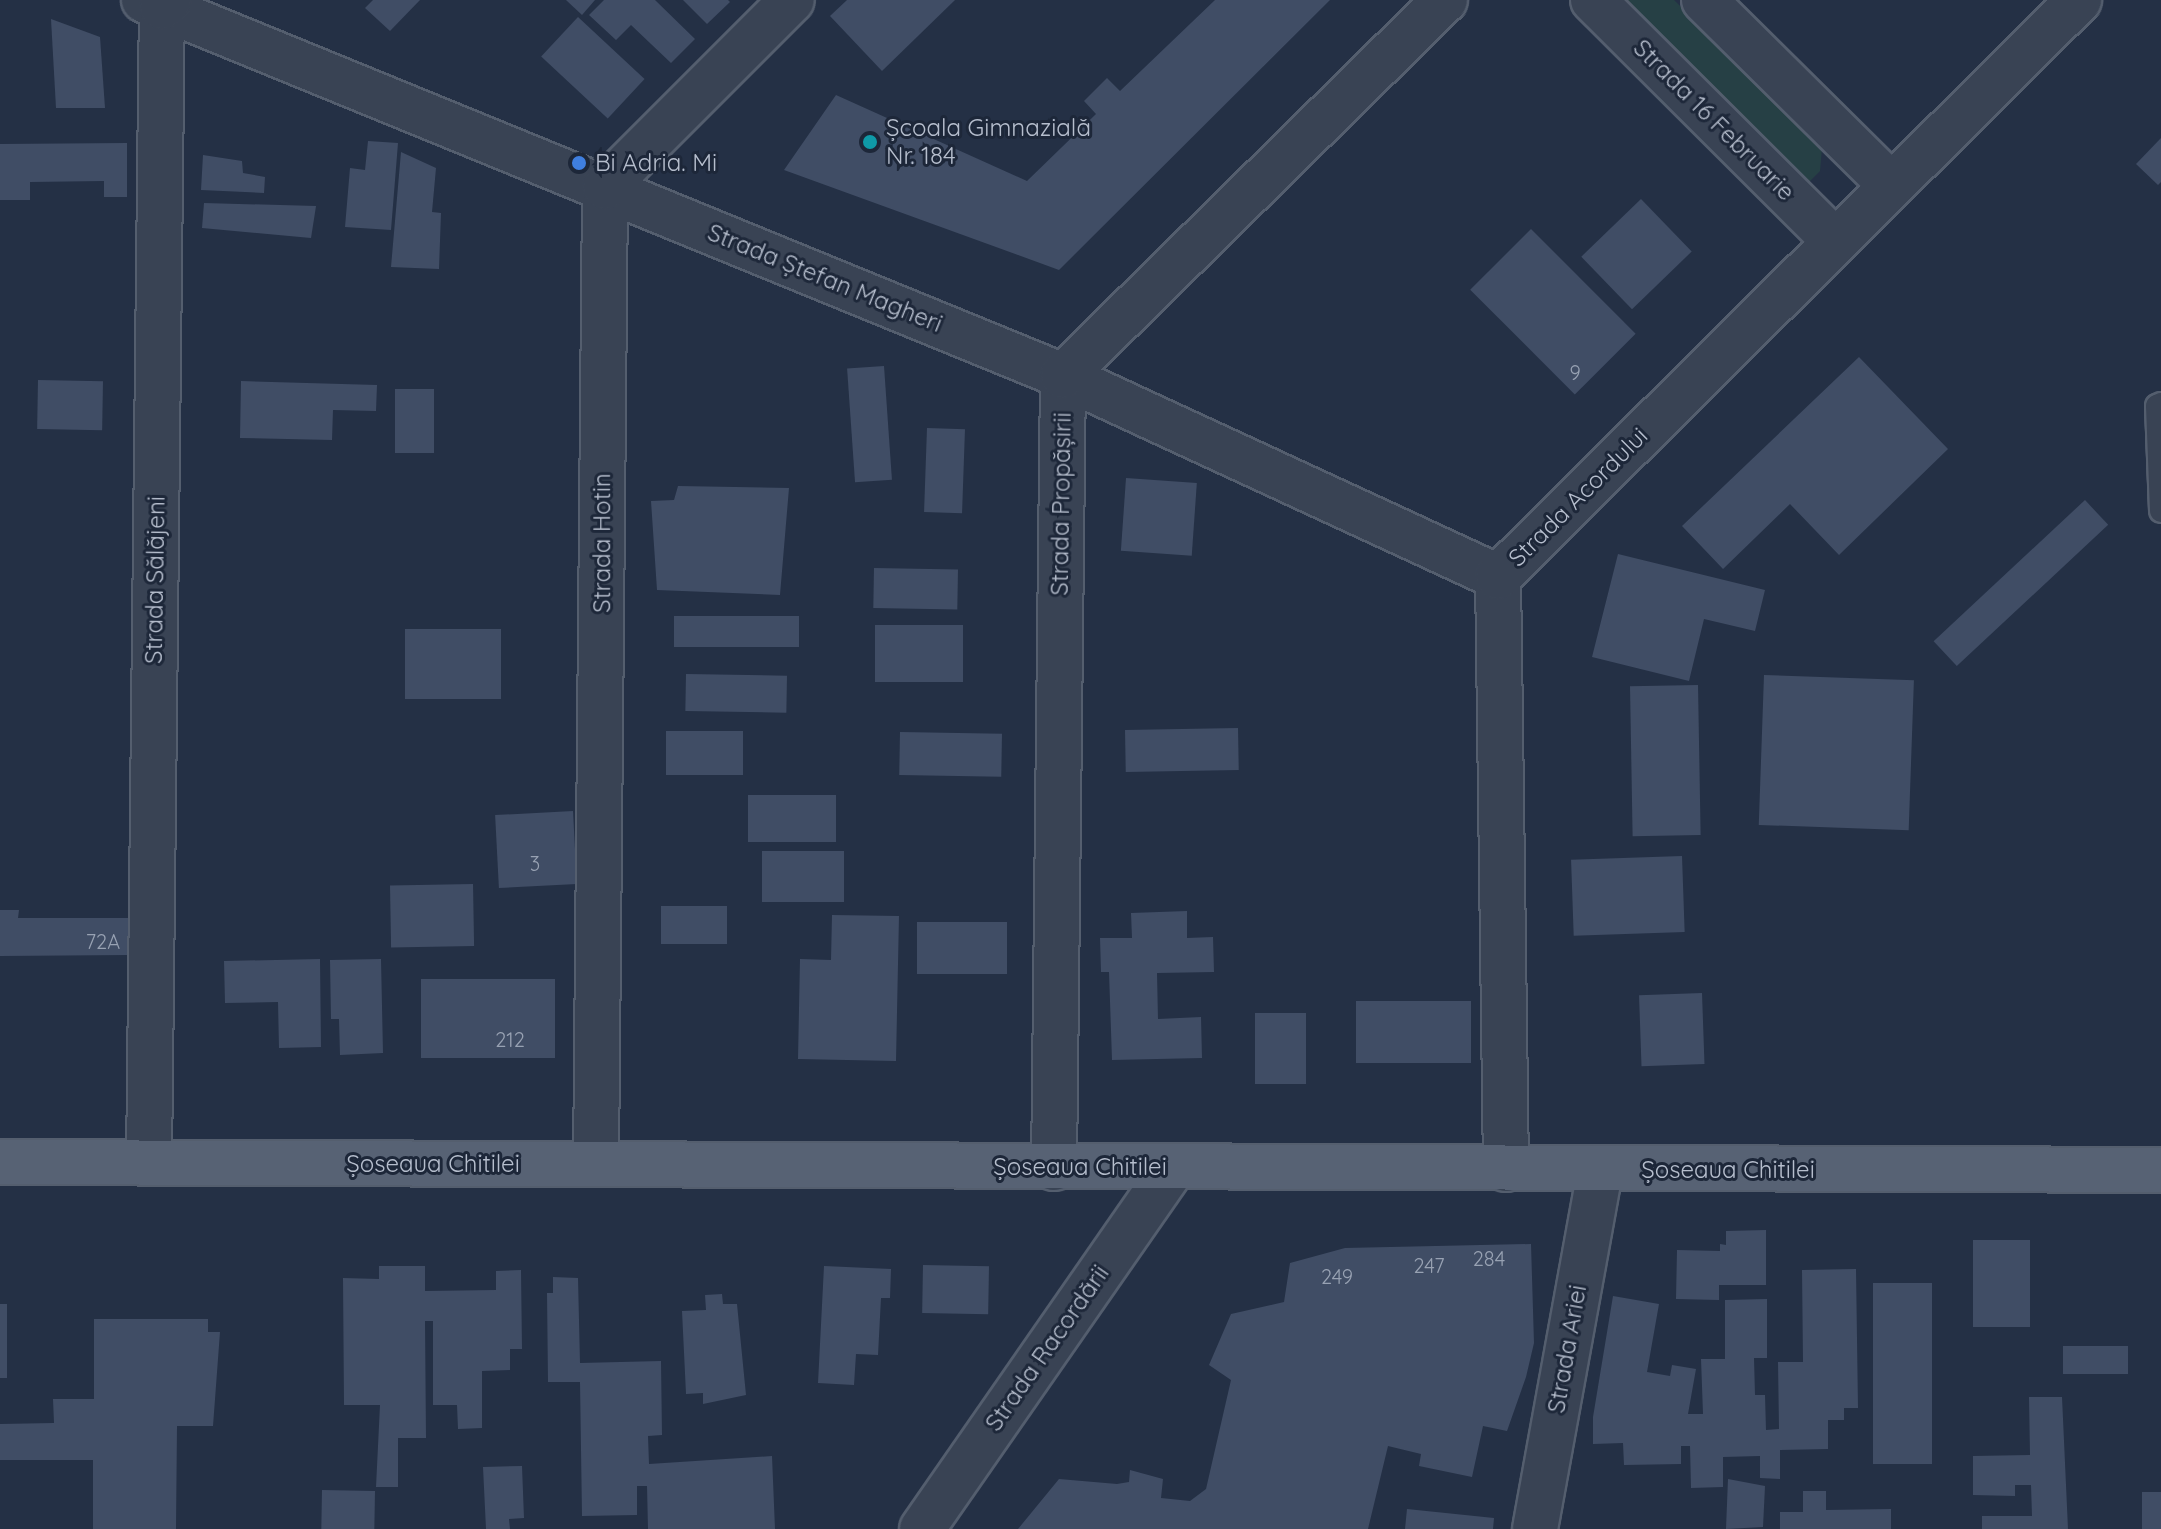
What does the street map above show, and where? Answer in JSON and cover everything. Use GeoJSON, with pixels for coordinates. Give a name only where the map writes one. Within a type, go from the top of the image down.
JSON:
{"type":"FeatureCollection","features":[{"type":"Feature","properties":{"kind":"main road","name":"Șoseaua Chitilei"},"geometry":{"type":"LineString","coordinates":[[0,1162],[2161,1170]]}},
{"type":"Feature","properties":{"kind":"street"},"geometry":{"type":"LineString","coordinates":[[605,187],[792,0]]}},
{"type":"Feature","properties":{"kind":"street"},"geometry":{"type":"LineString","coordinates":[[1063,376],[1445,0]]}},
{"type":"Feature","properties":{"kind":"street","name":"Strada 16 Februarie"},"geometry":{"type":"LineString","coordinates":[[1593,0],[1835,241]]}},
{"type":"Feature","properties":{"kind":"street"},"geometry":{"type":"LineString","coordinates":[[1704,0],[1891,185]]}},
{"type":"Feature","properties":{"kind":"street","name":"Strada Acordului"},"geometry":{"type":"LineString","coordinates":[[1506,1169],[1498,577],[2079,0]]}},
{"type":"Feature","properties":{"kind":"street","name":"Strada Ștefan Magheri"},"geometry":{"type":"LineString","coordinates":[[158,2],[1063,376],[1498,577]]}},
{"type":"Feature","properties":{"kind":"street","name":"Strada Sălăjeni"},"geometry":{"type":"LineString","coordinates":[[149,1163],[158,2]]}},
{"type":"Feature","properties":{"kind":"street","name":"Strada Hotin"},"geometry":{"type":"LineString","coordinates":[[596,1164],[605,187]]}},
{"type":"Feature","properties":{"kind":"street","name":"Strada Propășirii"},"geometry":{"type":"LineString","coordinates":[[1054,1168],[1063,376]]}},
{"type":"Feature","properties":{"kind":"street","name":"Strada Racordării"},"geometry":{"type":"LineString","coordinates":[[922,1529],[1173,1168]]}},
{"type":"Feature","properties":{"kind":"street","name":"Strada Ariei"},"geometry":{"type":"LineString","coordinates":[[1535,1529],[1600,1170]]}},
{"type":"Feature","properties":{"kind":"lane"},"geometry":{"type":"LineString","coordinates":[[2161,404],[2157,406],[2161,508]]}},
{"type":"Feature","properties":{"kind":"green space"},"geometry":{"type":"Polygon","coordinates":[[[1603,0],[1674,0],[1816,139],[1822,148],[1820,171],[1806,185],[1603,0]]]}},
{"type":"Feature","properties":{"kind":"building"},"geometry":{"type":"Polygon","coordinates":[[[373,0],[420,0],[390,31],[365,8],[373,0]]]}},
{"type":"Feature","properties":{"kind":"building"},"geometry":{"type":"Polygon","coordinates":[[[566,0],[595,0],[582,15],[566,0]]]}},
{"type":"Feature","properties":{"kind":"building"},"geometry":{"type":"Polygon","coordinates":[[[604,0],[655,0],[695,39],[671,63],[631,25],[616,40],[589,15],[604,0]]]}},
{"type":"Feature","properties":{"kind":"building"},"geometry":{"type":"Polygon","coordinates":[[[683,0],[728,0],[730,2],[707,24],[683,0]]]}},
{"type":"Feature","properties":{"kind":"building"},"geometry":{"type":"Polygon","coordinates":[[[847,0],[955,0],[882,71],[830,16],[847,0]]]}},
{"type":"Feature","properties":{"kind":"building","name":"Școala Gimnazială Nr. 184"},"geometry":{"type":"Polygon","coordinates":[[[1215,0],[1330,0],[1059,270],[784,170],[836,95],[1027,181],[1096,114],[1084,101],[1107,78],[1120,91],[1215,0]]]}},
{"type":"Feature","properties":{"kind":"building"},"geometry":{"type":"Polygon","coordinates":[[[578,17],[645,79],[608,119],[541,56],[578,17]]]}},
{"type":"Feature","properties":{"kind":"building"},"geometry":{"type":"Polygon","coordinates":[[[51,19],[100,37],[105,108],[56,108],[51,19]]]}},
{"type":"Feature","properties":{"kind":"building"},"geometry":{"type":"Polygon","coordinates":[[[2161,138],[2161,182],[2158,185],[2136,164],[2161,138]]]}},
{"type":"Feature","properties":{"kind":"building"},"geometry":{"type":"Polygon","coordinates":[[[368,141],[398,143],[391,230],[345,227],[350,168],[365,170],[368,141]]]}},
{"type":"Feature","properties":{"kind":"building"},"geometry":{"type":"Polygon","coordinates":[[[127,143],[127,197],[104,197],[104,181],[30,182],[30,200],[0,200],[0,144],[127,143]]]}},
{"type":"Feature","properties":{"kind":"building"},"geometry":{"type":"Polygon","coordinates":[[[401,152],[436,168],[432,212],[441,213],[439,269],[391,267],[401,152]]]}},
{"type":"Feature","properties":{"kind":"building"},"geometry":{"type":"Polygon","coordinates":[[[203,155],[242,161],[243,173],[265,177],[264,193],[201,190],[203,155]]]}},
{"type":"Feature","properties":{"kind":"building"},"geometry":{"type":"Polygon","coordinates":[[[1641,199],[1692,252],[1632,309],[1581,257],[1641,199]]]}},
{"type":"Feature","properties":{"kind":"building"},"geometry":{"type":"Polygon","coordinates":[[[204,203],[316,206],[311,238],[202,228],[204,203]]]}},
{"type":"Feature","properties":{"kind":"building"},"geometry":{"type":"Polygon","coordinates":[[[1531,229],[1636,334],[1575,394],[1470,290],[1531,229]]]}},
{"type":"Feature","properties":{"kind":"building"},"geometry":{"type":"Polygon","coordinates":[[[1859,357],[1948,449],[1839,555],[1790,504],[1723,569],[1682,526],[1859,357]]]}},
{"type":"Feature","properties":{"kind":"building"},"geometry":{"type":"Polygon","coordinates":[[[884,366],[892,480],[855,482],[847,369],[884,366]]]}},
{"type":"Feature","properties":{"kind":"building"},"geometry":{"type":"Polygon","coordinates":[[[38,380],[103,381],[102,430],[37,429],[38,380]]]}},
{"type":"Feature","properties":{"kind":"building"},"geometry":{"type":"Polygon","coordinates":[[[241,381],[377,385],[376,411],[333,410],[332,440],[240,438],[241,381]]]}},
{"type":"Feature","properties":{"kind":"building"},"geometry":{"type":"Polygon","coordinates":[[[395,389],[434,389],[434,453],[395,453],[395,389]]]}},
{"type":"Feature","properties":{"kind":"building"},"geometry":{"type":"Polygon","coordinates":[[[927,428],[965,429],[962,513],[924,512],[927,428]]]}},
{"type":"Feature","properties":{"kind":"building"},"geometry":{"type":"Polygon","coordinates":[[[1126,478],[1197,483],[1192,556],[1121,551],[1126,478]]]}},
{"type":"Feature","properties":{"kind":"building"},"geometry":{"type":"Polygon","coordinates":[[[678,486],[789,488],[780,595],[657,590],[651,501],[674,500],[678,486]]]}},
{"type":"Feature","properties":{"kind":"building"},"geometry":{"type":"Polygon","coordinates":[[[2085,500],[2108,525],[1957,666],[1934,641],[2085,500]]]}},
{"type":"Feature","properties":{"kind":"building"},"geometry":{"type":"Polygon","coordinates":[[[1618,554],[1765,590],[1755,631],[1704,619],[1689,681],[1592,657],[1618,554]]]}},
{"type":"Feature","properties":{"kind":"building"},"geometry":{"type":"Polygon","coordinates":[[[874,568],[958,569],[957,609],[873,608],[874,568]]]}},
{"type":"Feature","properties":{"kind":"building"},"geometry":{"type":"Polygon","coordinates":[[[674,616],[799,616],[799,647],[674,647],[674,616]]]}},
{"type":"Feature","properties":{"kind":"building"},"geometry":{"type":"Polygon","coordinates":[[[875,625],[963,625],[963,682],[875,682],[875,625]]]}},
{"type":"Feature","properties":{"kind":"building"},"geometry":{"type":"Polygon","coordinates":[[[405,629],[501,629],[501,699],[405,699],[405,629]]]}},
{"type":"Feature","properties":{"kind":"building"},"geometry":{"type":"Polygon","coordinates":[[[686,674],[787,676],[786,713],[685,711],[686,674]]]}},
{"type":"Feature","properties":{"kind":"building"},"geometry":{"type":"Polygon","coordinates":[[[1764,675],[1914,680],[1909,830],[1759,825],[1764,675]]]}},
{"type":"Feature","properties":{"kind":"building"},"geometry":{"type":"Polygon","coordinates":[[[1698,685],[1701,835],[1633,836],[1630,686],[1698,685]]]}},
{"type":"Feature","properties":{"kind":"building"},"geometry":{"type":"Polygon","coordinates":[[[1238,728],[1239,770],[1126,772],[1125,730],[1238,728]]]}},
{"type":"Feature","properties":{"kind":"building"},"geometry":{"type":"Polygon","coordinates":[[[666,731],[743,731],[743,775],[666,775],[666,731]]]}},
{"type":"Feature","properties":{"kind":"building"},"geometry":{"type":"Polygon","coordinates":[[[900,732],[1002,734],[1001,777],[899,775],[900,732]]]}},
{"type":"Feature","properties":{"kind":"building"},"geometry":{"type":"Polygon","coordinates":[[[748,795],[836,795],[836,842],[748,842],[748,795]]]}},
{"type":"Feature","properties":{"kind":"building"},"geometry":{"type":"Polygon","coordinates":[[[573,811],[577,884],[499,888],[495,815],[573,811]]]}},
{"type":"Feature","properties":{"kind":"building"},"geometry":{"type":"Polygon","coordinates":[[[762,851],[844,851],[844,902],[762,902],[762,851]]]}},
{"type":"Feature","properties":{"kind":"building"},"geometry":{"type":"Polygon","coordinates":[[[1682,856],[1685,932],[1574,936],[1571,860],[1682,856]]]}},
{"type":"Feature","properties":{"kind":"building"},"geometry":{"type":"Polygon","coordinates":[[[473,884],[474,946],[391,947],[390,885],[473,884]]]}},
{"type":"Feature","properties":{"kind":"building"},"geometry":{"type":"Polygon","coordinates":[[[661,906],[727,906],[727,944],[661,944],[661,906]]]}},
{"type":"Feature","properties":{"kind":"building"},"geometry":{"type":"Polygon","coordinates":[[[0,910],[19,910],[18,918],[129,918],[129,955],[0,956],[0,910]]]}},
{"type":"Feature","properties":{"kind":"building"},"geometry":{"type":"Polygon","coordinates":[[[1187,911],[1187,938],[1213,937],[1214,972],[1157,973],[1158,1019],[1201,1017],[1202,1058],[1112,1060],[1109,972],[1101,972],[1100,938],[1132,938],[1131,913],[1187,911]]]}},
{"type":"Feature","properties":{"kind":"building"},"geometry":{"type":"Polygon","coordinates":[[[832,915],[899,916],[896,1061],[798,1059],[800,959],[831,960],[832,915]]]}},
{"type":"Feature","properties":{"kind":"building"},"geometry":{"type":"Polygon","coordinates":[[[917,922],[1007,922],[1007,974],[917,974],[917,922]]]}},
{"type":"Feature","properties":{"kind":"building"},"geometry":{"type":"Polygon","coordinates":[[[320,959],[321,1047],[279,1048],[278,1002],[225,1003],[224,961],[320,959]]]}},
{"type":"Feature","properties":{"kind":"building"},"geometry":{"type":"Polygon","coordinates":[[[381,959],[383,1053],[340,1055],[339,1019],[331,1019],[330,960],[381,959]]]}},
{"type":"Feature","properties":{"kind":"building"},"geometry":{"type":"Polygon","coordinates":[[[421,979],[555,979],[555,1058],[421,1058],[421,979]]]}},
{"type":"Feature","properties":{"kind":"building"},"geometry":{"type":"Polygon","coordinates":[[[1702,993],[1704,1064],[1642,1066],[1639,995],[1702,993]]]}},
{"type":"Feature","properties":{"kind":"building"},"geometry":{"type":"Polygon","coordinates":[[[1356,1001],[1471,1001],[1471,1063],[1356,1063],[1356,1001]]]}},
{"type":"Feature","properties":{"kind":"building"},"geometry":{"type":"Polygon","coordinates":[[[1255,1013],[1306,1013],[1306,1084],[1255,1084],[1255,1013]]]}},
{"type":"Feature","properties":{"kind":"building"},"geometry":{"type":"Polygon","coordinates":[[[1766,1230],[1766,1285],[1719,1285],[1719,1300],[1676,1299],[1677,1250],[1720,1251],[1720,1244],[1726,1245],[1726,1231],[1766,1230]]]}},
{"type":"Feature","properties":{"kind":"building"},"geometry":{"type":"Polygon","coordinates":[[[1973,1240],[2030,1240],[2030,1327],[1973,1327],[1973,1240]]]}},
{"type":"Feature","properties":{"kind":"building"},"geometry":{"type":"Polygon","coordinates":[[[1531,1244],[1534,1343],[1526,1377],[1507,1431],[1483,1426],[1472,1477],[1419,1466],[1421,1454],[1388,1446],[1368,1529],[1018,1529],[1059,1479],[1117,1484],[1129,1482],[1130,1470],[1163,1479],[1161,1498],[1190,1501],[1206,1489],[1231,1380],[1209,1365],[1231,1314],[1284,1302],[1290,1263],[1345,1248],[1531,1244]]]}},
{"type":"Feature","properties":{"kind":"building"},"geometry":{"type":"Polygon","coordinates":[[[923,1265],[989,1266],[988,1314],[922,1313],[923,1265]]]}},
{"type":"Feature","properties":{"kind":"building"},"geometry":{"type":"Polygon","coordinates":[[[379,1266],[425,1266],[425,1291],[496,1290],[496,1271],[521,1270],[522,1349],[510,1349],[510,1370],[482,1371],[482,1428],[458,1429],[457,1405],[433,1405],[433,1321],[425,1321],[426,1438],[398,1438],[398,1487],[376,1487],[380,1405],[344,1405],[343,1278],[379,1279],[379,1266]]]}},
{"type":"Feature","properties":{"kind":"building"},"geometry":{"type":"Polygon","coordinates":[[[824,1266],[891,1269],[890,1298],[881,1298],[878,1355],[856,1354],[854,1385],[818,1383],[824,1266]]]}},
{"type":"Feature","properties":{"kind":"building"},"geometry":{"type":"Polygon","coordinates":[[[1856,1269],[1858,1408],[1844,1408],[1844,1420],[1828,1420],[1828,1449],[1780,1450],[1780,1479],[1760,1478],[1760,1456],[1723,1457],[1723,1487],[1691,1488],[1690,1446],[1681,1446],[1681,1464],[1624,1465],[1623,1443],[1593,1444],[1593,1417],[1613,1296],[1659,1304],[1647,1372],[1670,1376],[1672,1365],[1696,1369],[1688,1414],[1703,1414],[1701,1359],[1725,1359],[1725,1300],[1767,1299],[1767,1358],[1754,1358],[1755,1395],[1765,1395],[1766,1430],[1779,1429],[1778,1362],[1803,1362],[1802,1270],[1856,1269]]]}},
{"type":"Feature","properties":{"kind":"building"},"geometry":{"type":"Polygon","coordinates":[[[553,1277],[578,1278],[580,1363],[661,1361],[662,1435],[648,1436],[649,1464],[772,1456],[775,1529],[648,1529],[647,1486],[637,1486],[637,1515],[582,1516],[580,1382],[548,1382],[547,1293],[553,1293],[553,1277]]]}},
{"type":"Feature","properties":{"kind":"building"},"geometry":{"type":"Polygon","coordinates":[[[1873,1283],[1932,1283],[1932,1464],[1873,1464],[1873,1283]]]}},
{"type":"Feature","properties":{"kind":"building"},"geometry":{"type":"Polygon","coordinates":[[[722,1294],[723,1304],[737,1304],[746,1395],[703,1404],[703,1393],[686,1394],[682,1311],[706,1310],[705,1295],[722,1294]]]}},
{"type":"Feature","properties":{"kind":"building"},"geometry":{"type":"Polygon","coordinates":[[[0,1304],[7,1304],[7,1378],[0,1378],[0,1304]]]}},
{"type":"Feature","properties":{"kind":"building"},"geometry":{"type":"Polygon","coordinates":[[[94,1319],[208,1319],[208,1332],[220,1332],[213,1426],[177,1426],[176,1529],[93,1529],[93,1460],[0,1460],[0,1424],[54,1423],[53,1399],[94,1399],[94,1319]]]}},
{"type":"Feature","properties":{"kind":"building"},"geometry":{"type":"Polygon","coordinates":[[[2063,1346],[2128,1346],[2128,1374],[2063,1374],[2063,1346]]]}},
{"type":"Feature","properties":{"kind":"building"},"geometry":{"type":"Polygon","coordinates":[[[2029,1397],[2062,1397],[2068,1529],[1982,1529],[1982,1516],[2032,1516],[2031,1485],[2015,1485],[2015,1496],[1973,1495],[1973,1456],[2030,1455],[2029,1397]]]}},
{"type":"Feature","properties":{"kind":"building"},"geometry":{"type":"Polygon","coordinates":[[[522,1466],[524,1518],[509,1519],[510,1529],[486,1529],[483,1467],[522,1466]]]}},
{"type":"Feature","properties":{"kind":"building"},"geometry":{"type":"Polygon","coordinates":[[[1728,1479],[1765,1486],[1763,1527],[1726,1529],[1728,1479]]]}},
{"type":"Feature","properties":{"kind":"building"},"geometry":{"type":"Polygon","coordinates":[[[322,1490],[375,1491],[374,1529],[321,1529],[322,1490]]]}},
{"type":"Feature","properties":{"kind":"building"},"geometry":{"type":"Polygon","coordinates":[[[1803,1491],[1826,1491],[1826,1510],[1891,1509],[1891,1529],[1780,1529],[1780,1512],[1803,1512],[1803,1491]]]}},
{"type":"Feature","properties":{"kind":"building"},"geometry":{"type":"Polygon","coordinates":[[[2142,1492],[2161,1492],[2161,1529],[2142,1529],[2142,1492]]]}},
{"type":"Feature","properties":{"kind":"building"},"geometry":{"type":"Polygon","coordinates":[[[1407,1509],[1494,1518],[1493,1529],[1405,1529],[1407,1509]]]}},
{"type":"Feature","properties":{"kind":"place","name":"Școala Gimnazială Nr. 184"},"geometry":{"type":"Point","coordinates":[870,142]}},
{"type":"Feature","properties":{"kind":"place","name":"Bi Adria. Mi"},"geometry":{"type":"Point","coordinates":[579,163]}}]}
